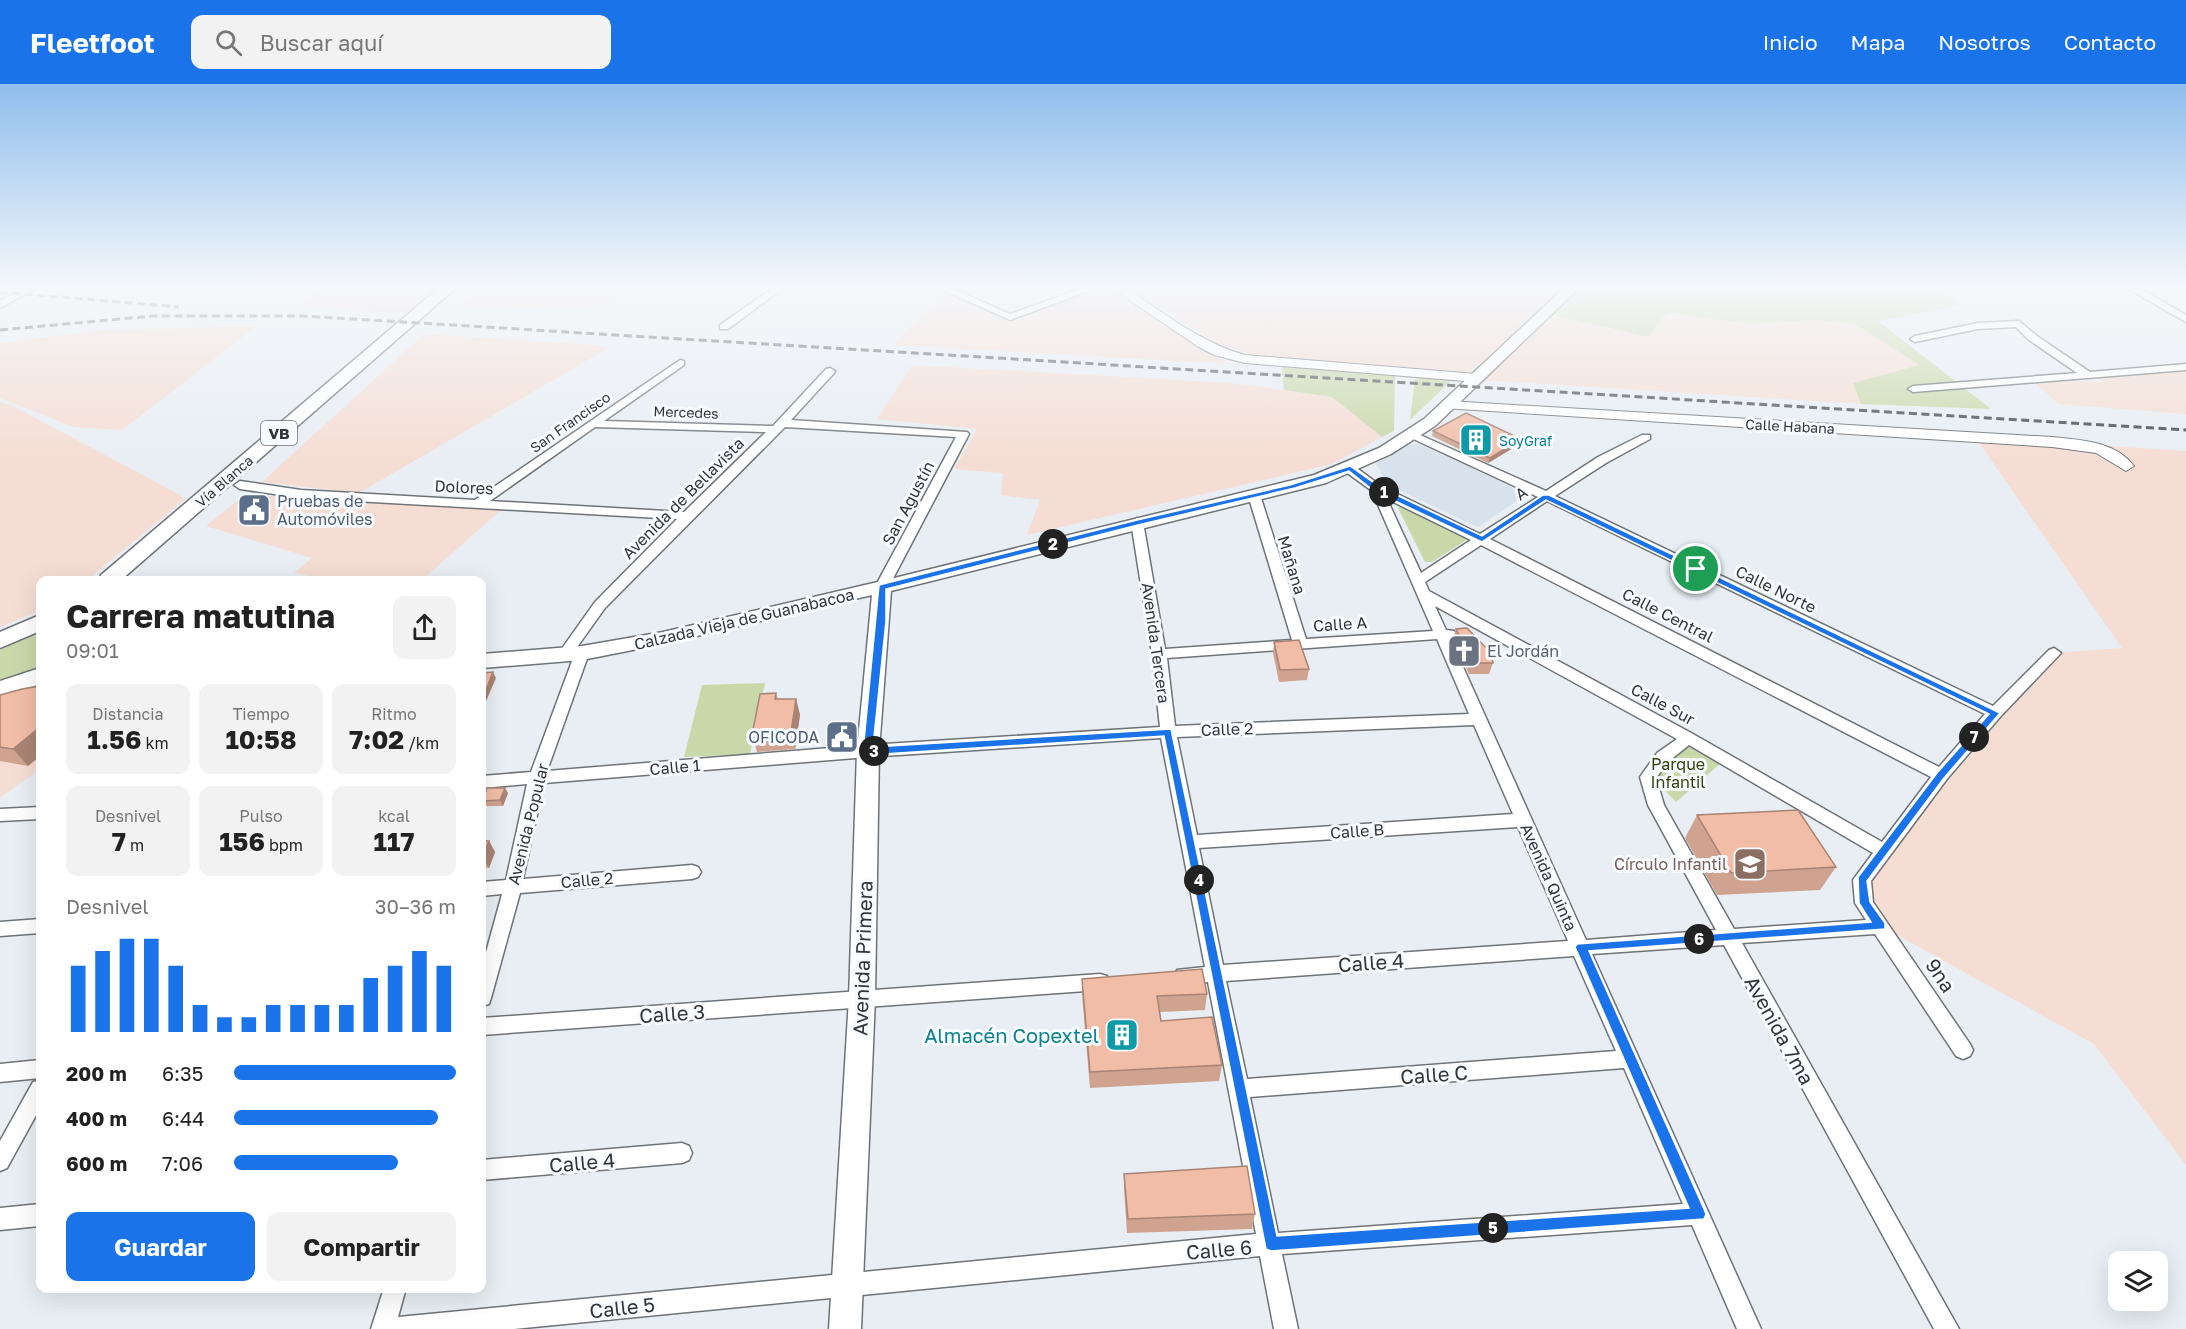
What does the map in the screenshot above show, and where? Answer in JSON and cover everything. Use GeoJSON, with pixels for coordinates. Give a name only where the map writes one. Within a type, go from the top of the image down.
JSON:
{"type":"FeatureCollection","features":[{"type":"Feature","properties":{"kind":"main road","name":"Vía Blanca"},"geometry":{"type":"LineString","coordinates":[[114,576],[382,345]]}},
{"type":"Feature","properties":{"kind":"main road","name":"Vía Blanca"},"geometry":{"type":"LineString","coordinates":[[135,576],[398,345]]}},
{"type":"Feature","properties":{"kind":"main road","name":"Calzada Vieja de Guanabacoa"},"geometry":{"type":"LineString","coordinates":[[486,661],[574,653],[663,638],[882,587],[1137,522],[1320,479],[1350,469],[1412,434],[1448,405],[1511,345]]}},
{"type":"Feature","properties":{"kind":"main road","name":"Avenida Primera"},"geometry":{"type":"LineString","coordinates":[[845,1329],[862,998],[868,751],[881,621],[882,587]]}},
{"type":"Feature","properties":{"kind":"main road"},"geometry":{"type":"LineString","coordinates":[[0,640],[36,624]]}},
{"type":"Feature","properties":{"kind":"main road"},"geometry":{"type":"LineString","coordinates":[[5,689],[36,677]]}},
{"type":"Feature","properties":{"kind":"main road"},"geometry":{"type":"LineString","coordinates":[[5,689],[36,685]]}},
{"type":"Feature","properties":{"kind":"street"},"geometry":{"type":"LineString","coordinates":[[1206,345],[1219,352],[1245,359],[1477,378]]}},
{"type":"Feature","properties":{"kind":"street"},"geometry":{"type":"LineString","coordinates":[[2044,345],[2088,375]]}},
{"type":"Feature","properties":{"kind":"street","name":"San Francisco"},"geometry":{"type":"LineString","coordinates":[[476,505],[680,363]]}},
{"type":"Feature","properties":{"kind":"street"},"geometry":{"type":"LineString","coordinates":[[1913,389],[2186,367]]}},
{"type":"Feature","properties":{"kind":"street","name":"Avenida de Bellavista"},"geometry":{"type":"LineString","coordinates":[[574,653],[600,605],[779,426],[830,371]]}},
{"type":"Feature","properties":{"kind":"street","name":"Calle Habana"},"geometry":{"type":"LineString","coordinates":[[1448,405],[2052,442],[2103,449],[2119,458],[2126,466]]}},
{"type":"Feature","properties":{"kind":"street","name":"Mercedes"},"geometry":{"type":"LineString","coordinates":[[594,424],[779,426],[963,434]]}},
{"type":"Feature","properties":{"kind":"street","name":"San Agustín"},"geometry":{"type":"LineString","coordinates":[[882,587],[963,434]]}},
{"type":"Feature","properties":{"kind":"street","name":"Calle Norte"},"geometry":{"type":"LineString","coordinates":[[1412,434],[1546,496],[1995,713]]}},
{"type":"Feature","properties":{"kind":"street","name":"A"},"geometry":{"type":"LineString","coordinates":[[1420,587],[1482,540],[1546,496],[1602,460],[1646,437]]}},
{"type":"Feature","properties":{"kind":"street","name":"Avenida Quinta"},"geometry":{"type":"LineString","coordinates":[[1350,469],[1377,489],[1749,1329]]}},
{"type":"Feature","properties":{"kind":"street","name":"Dolores"},"geometry":{"type":"LineString","coordinates":[[240,485],[300,494],[687,516]]}},
{"type":"Feature","properties":{"kind":"street","name":"Calle Central"},"geometry":{"type":"LineString","coordinates":[[1377,489],[1482,540],[1941,776]]}},
{"type":"Feature","properties":{"kind":"street","name":"Mañana"},"geometry":{"type":"LineString","coordinates":[[1254,495],[1300,644]]}},
{"type":"Feature","properties":{"kind":"street","name":"Avenida Tercera"},"geometry":{"type":"LineString","coordinates":[[1137,522],[1159,654],[1168,732],[1286,1329]]}},
{"type":"Feature","properties":{"kind":"street","name":"Calle Sur"},"geometry":{"type":"LineString","coordinates":[[1420,587],[1487,629],[1688,738],[1884,851]]}},
{"type":"Feature","properties":{"kind":"street","name":"Calle A"},"geometry":{"type":"LineString","coordinates":[[1159,654],[1442,635],[1487,629]]}},
{"type":"Feature","properties":{"kind":"street","name":"Avenida Popular"},"geometry":{"type":"LineString","coordinates":[[486,984],[513,887],[537,777],[574,653]]}},
{"type":"Feature","properties":{"kind":"street","name":"9na"},"geometry":{"type":"LineString","coordinates":[[1963,1050],[1864,903],[1862,880],[1941,776],[1995,713],[2054,653]]}},
{"type":"Feature","properties":{"kind":"street","name":"Calle 2"},"geometry":{"type":"LineString","coordinates":[[868,751],[1168,732],[1479,719]]}},
{"type":"Feature","properties":{"kind":"street","name":"Avenida 7ma"},"geometry":{"type":"LineString","coordinates":[[1688,738],[1663,757],[1648,777],[1656,805],[1947,1329]]}},
{"type":"Feature","properties":{"kind":"street","name":"Calle 1"},"geometry":{"type":"LineString","coordinates":[[486,782],[868,751]]}},
{"type":"Feature","properties":{"kind":"street"},"geometry":{"type":"LineString","coordinates":[[0,815],[36,813]]}},
{"type":"Feature","properties":{"kind":"street","name":"Calle B"},"geometry":{"type":"LineString","coordinates":[[1191,842],[1523,820]]}},
{"type":"Feature","properties":{"kind":"street","name":"Calle 2"},"geometry":{"type":"LineString","coordinates":[[486,889],[692,872]]}},
{"type":"Feature","properties":{"kind":"street"},"geometry":{"type":"LineString","coordinates":[[0,929],[36,926]]}},
{"type":"Feature","properties":{"kind":"street","name":"Calle 4"},"geometry":{"type":"LineString","coordinates":[[1170,977],[1881,926]]}},
{"type":"Feature","properties":{"kind":"street"},"geometry":{"type":"LineString","coordinates":[[862,998],[1122,980]]}},
{"type":"Feature","properties":{"kind":"street","name":"Calle 3"},"geometry":{"type":"LineString","coordinates":[[486,1027],[862,998]]}},
{"type":"Feature","properties":{"kind":"street","name":"Calle C"},"geometry":{"type":"LineString","coordinates":[[1239,1089],[1630,1059]]}},
{"type":"Feature","properties":{"kind":"street"},"geometry":{"type":"LineString","coordinates":[[0,1072],[36,1069]]}},
{"type":"Feature","properties":{"kind":"street"},"geometry":{"type":"LineString","coordinates":[[0,1161],[36,1096]]}},
{"type":"Feature","properties":{"kind":"street","name":"Calle 4"},"geometry":{"type":"LineString","coordinates":[[486,1170],[682,1153]]}},
{"type":"Feature","properties":{"kind":"street","name":"Calle 6"},"geometry":{"type":"LineString","coordinates":[[847,1285],[1271,1244],[1699,1214]]}},
{"type":"Feature","properties":{"kind":"street"},"geometry":{"type":"LineString","coordinates":[[0,1219],[36,1215]]}},
{"type":"Feature","properties":{"kind":"street","name":"Calle 5"},"geometry":{"type":"LineString","coordinates":[[396,1329],[847,1285]]}},
{"type":"Feature","properties":{"kind":"street"},"geometry":{"type":"LineString","coordinates":[[383,1329],[394,1293]]}},
{"type":"Feature","properties":{"kind":"shaded area"},"geometry":{"type":"Polygon","coordinates":[[[0,345],[232,345],[122,430],[74,427],[0,398],[0,345]]]}},
{"type":"Feature","properties":{"kind":"shaded area"},"geometry":{"type":"Polygon","coordinates":[[[412,345],[597,345],[607,349],[359,493],[262,482],[412,345]]]}},
{"type":"Feature","properties":{"kind":"shaded area"},"geometry":{"type":"Polygon","coordinates":[[[895,345],[1199,345],[1229,364],[895,345]]]}},
{"type":"Feature","properties":{"kind":"shaded area"},"geometry":{"type":"Polygon","coordinates":[[[1223,345],[1888,345],[1919,365],[1854,383],[1861,404],[1482,380],[1460,371],[1255,356],[1223,345]]]}},
{"type":"Feature","properties":{"kind":"shaded area"},"geometry":{"type":"Polygon","coordinates":[[[912,365],[1232,383],[1332,397],[1382,437],[1332,464],[1027,535],[1040,500],[1001,495],[1003,473],[954,469],[977,429],[877,419],[912,365]]]}},
{"type":"Feature","properties":{"kind":"shaded area"},"geometry":{"type":"Polygon","coordinates":[[[2186,370],[2186,414],[2059,404],[2036,384],[2102,382],[2096,378],[2186,370]]]}},
{"type":"Feature","properties":{"kind":"shaded area"},"geometry":{"type":"Polygon","coordinates":[[[0,402],[11,405],[180,495],[184,500],[92,576],[36,576],[36,613],[0,627],[0,402]]]}},
{"type":"Feature","properties":{"kind":"shaded area"},"geometry":{"type":"Polygon","coordinates":[[[1975,437],[2186,451],[2186,1165],[2094,1044],[1881,926],[1862,880],[1941,775],[2054,653],[2122,648],[1975,437]]]}},
{"type":"Feature","properties":{"kind":"shaded area"},"geometry":{"type":"Polygon","coordinates":[[[1413,444],[1422,445],[1520,491],[1523,497],[1478,527],[1388,485],[1375,462],[1395,448],[1413,444]]]}},
{"type":"Feature","properties":{"kind":"shaded area"},"geometry":{"type":"Polygon","coordinates":[[[244,495],[476,505],[501,510],[427,576],[310,576],[294,573],[312,558],[206,526],[244,495]]]}},
{"type":"Feature","properties":{"kind":"shaded area"},"geometry":{"type":"Polygon","coordinates":[[[36,695],[36,772],[0,798],[0,708],[36,695]]]}},
{"type":"Feature","properties":{"kind":"green space"},"geometry":{"type":"Polygon","coordinates":[[[1888,345],[1909,345],[1991,409],[1861,404],[1853,383],[1919,365],[1888,345]]]}},
{"type":"Feature","properties":{"kind":"green space"},"geometry":{"type":"Polygon","coordinates":[[[1282,366],[1395,375],[1394,431],[1382,437],[1332,397],[1284,390],[1282,366]]]}},
{"type":"Feature","properties":{"kind":"green space"},"geometry":{"type":"Polygon","coordinates":[[[1429,377],[1453,379],[1410,420],[1415,379],[1429,377]]]}},
{"type":"Feature","properties":{"kind":"green space"},"geometry":{"type":"Polygon","coordinates":[[[1401,506],[1468,539],[1432,562],[1425,562],[1398,508],[1401,506]]]}},
{"type":"Feature","properties":{"kind":"green space"},"geometry":{"type":"Polygon","coordinates":[[[36,634],[36,672],[0,685],[0,650],[36,634]]]}},
{"type":"Feature","properties":{"kind":"green space"},"geometry":{"type":"Polygon","coordinates":[[[765,683],[750,754],[684,757],[702,685],[765,683]]]}},
{"type":"Feature","properties":{"kind":"green space","name":"Parque Infantil"},"geometry":{"type":"Polygon","coordinates":[[[1688,742],[1721,763],[1676,802],[1652,777],[1688,742]]]}},
{"type":"Feature","properties":{"kind":"building","name":"SoyGraf"},"geometry":{"type":"Polygon","coordinates":[[[1466,413],[1521,439],[1490,458],[1433,431],[1466,413]]]}},
{"type":"Feature","properties":{"kind":"building"},"geometry":{"type":"Polygon","coordinates":[[[1467,628],[1491,653],[1493,663],[1472,663],[1456,629],[1467,628]]]}},
{"type":"Feature","properties":{"kind":"building"},"geometry":{"type":"Polygon","coordinates":[[[1299,640],[1309,669],[1280,670],[1274,642],[1299,640]]]}},
{"type":"Feature","properties":{"kind":"building"},"geometry":{"type":"Polygon","coordinates":[[[493,672],[486,690],[486,673],[493,672]]]}},
{"type":"Feature","properties":{"kind":"building"},"geometry":{"type":"Polygon","coordinates":[[[36,687],[36,730],[13,749],[0,747],[0,695],[36,687]]]}},
{"type":"Feature","properties":{"kind":"building"},"geometry":{"type":"Polygon","coordinates":[[[776,693],[775,699],[796,699],[791,732],[752,735],[760,694],[776,693]]]}},
{"type":"Feature","properties":{"kind":"building"},"geometry":{"type":"Polygon","coordinates":[[[487,788],[505,788],[500,800],[486,801],[487,788]]]}},
{"type":"Feature","properties":{"kind":"building"},"geometry":{"type":"Polygon","coordinates":[[[1798,810],[1836,867],[1731,873],[1697,815],[1798,810]]]}},
{"type":"Feature","properties":{"kind":"building","name":"Almacén Copextel"},"geometry":{"type":"Polygon","coordinates":[[[1202,969],[1207,994],[1157,996],[1161,1021],[1212,1017],[1222,1065],[1090,1072],[1082,979],[1202,969]]]}},
{"type":"Feature","properties":{"kind":"building"},"geometry":{"type":"Polygon","coordinates":[[[1247,1166],[1255,1214],[1128,1219],[1124,1174],[1247,1166]]]}},
{"type":"Feature","properties":{"kind":"railway"},"geometry":{"type":"LineString","coordinates":[[784,345],[2186,430]]}},
{"type":"Feature","properties":{"kind":"place","name":"SoyGraf"},"geometry":{"type":"Point","coordinates":[1476,440]}},
{"type":"Feature","properties":{"kind":"place","name":"Pruebas de Automóviles"},"geometry":{"type":"Point","coordinates":[254,510]}},
{"type":"Feature","properties":{"kind":"place","name":"El Jordán"},"geometry":{"type":"Point","coordinates":[1464,651]}},
{"type":"Feature","properties":{"kind":"place","name":"OFICODA"},"geometry":{"type":"Point","coordinates":[842,737]}},
{"type":"Feature","properties":{"kind":"place","name":"Círculo Infantil"},"geometry":{"type":"Point","coordinates":[1750,864]}},
{"type":"Feature","properties":{"kind":"place","name":"Almacén Copextel"},"geometry":{"type":"Point","coordinates":[1122,1035]}},
{"type":"Feature","properties":{"kind":"route"},"geometry":{"type":"LineString","coordinates":[[1350,469],[1377,489],[1482,540],[1546,496],[1696,569],[1995,713],[1941,776],[1862,880],[1864,903],[1881,926],[1581,947],[1699,1214],[1271,1244],[1168,732],[868,751],[881,621],[882,587],[1137,522],[1292,487],[1350,469]]}}]}
